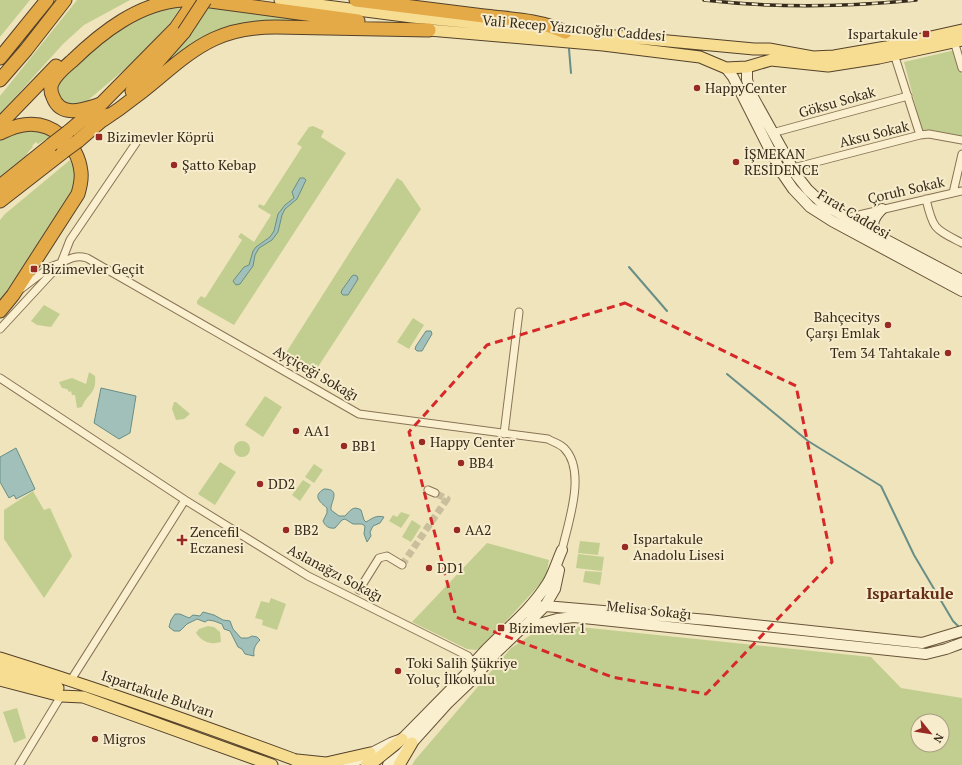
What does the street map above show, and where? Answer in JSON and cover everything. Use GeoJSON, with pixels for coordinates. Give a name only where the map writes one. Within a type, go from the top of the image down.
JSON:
{"type":"FeatureCollection","features":[{"type":"Feature","properties":{"kind":"highway"},"geometry":{"type":"LineString","coordinates":[[0,58],[47,0]]}},
{"type":"Feature","properties":{"kind":"highway"},"geometry":{"type":"LineString","coordinates":[[0,80],[26,50],[65,0]]}},
{"type":"Feature","properties":{"kind":"highway"},"geometry":{"type":"LineString","coordinates":[[0,124],[60,62],[90,35],[123,12],[148,0]]}},
{"type":"Feature","properties":{"kind":"highway"},"geometry":{"type":"LineString","coordinates":[[101,104],[80,111],[64,110],[54,101],[51,93],[51,85],[54,79],[83,50],[104,32],[120,22],[153,6],[182,0]]}},
{"type":"Feature","properties":{"kind":"highway"},"geometry":{"type":"LineString","coordinates":[[0,186],[101,104],[180,30],[195,0]]}},
{"type":"Feature","properties":{"kind":"highway"},"geometry":{"type":"LineString","coordinates":[[103,120],[142,80],[204,0],[301,14],[415,26],[429,30]]}},
{"type":"Feature","properties":{"kind":"highway"},"geometry":{"type":"LineString","coordinates":[[356,0],[532,22],[555,27],[565,32]]}},
{"type":"Feature","properties":{"kind":"highway"},"geometry":{"type":"LineString","coordinates":[[0,201],[29,180],[103,120],[136,97],[183,58],[214,39],[228,34],[259,27],[429,30]]}},
{"type":"Feature","properties":{"kind":"highway"},"geometry":{"type":"LineString","coordinates":[[0,133],[24,124],[48,127],[59,133],[66,140],[76,156],[80,165],[81,178],[78,194],[13,295],[0,311]]}},
{"type":"Feature","properties":{"kind":"highway"},"geometry":{"type":"LineString","coordinates":[[0,212],[29,180]]}},
{"type":"Feature","properties":{"kind":"main road","name":"Vali Recep Yazıcıoğlu Caddesi"},"geometry":{"type":"LineString","coordinates":[[280,0],[412,17],[742,48]]}},
{"type":"Feature","properties":{"kind":"main road","name":"Vali Recep Yazıcıoğlu Caddesi"},"geometry":{"type":"LineString","coordinates":[[429,30],[603,45],[700,57],[721,66],[747,68]]}},
{"type":"Feature","properties":{"kind":"main road"},"geometry":{"type":"LineString","coordinates":[[958,40],[828,66],[771,60],[747,68],[746,59],[742,48],[769,49],[813,57],[834,56],[886,47],[962,30]]}},
{"type":"Feature","properties":{"kind":"main road"},"geometry":{"type":"LineString","coordinates":[[716,45],[712,50],[712,55],[721,66]]}},
{"type":"Feature","properties":{"kind":"main road","name":"Ispartakule Bulvarı"},"geometry":{"type":"LineString","coordinates":[[0,658],[72,680],[166,712],[293,759],[304,765]]}},
{"type":"Feature","properties":{"kind":"main road"},"geometry":{"type":"LineString","coordinates":[[0,669],[83,696]]}},
{"type":"Feature","properties":{"kind":"main road","name":"Ispartakule Bulvarı"},"geometry":{"type":"LineString","coordinates":[[0,680],[61,696],[83,696],[269,764]]}},
{"type":"Feature","properties":{"kind":"main road"},"geometry":{"type":"LineString","coordinates":[[366,765],[407,741]]}},
{"type":"Feature","properties":{"kind":"main road"},"geometry":{"type":"LineString","coordinates":[[399,765],[407,741]]}},
{"type":"Feature","properties":{"kind":"main road"},"geometry":{"type":"LineString","coordinates":[[293,759],[326,763],[370,753]]}},
{"type":"Feature","properties":{"kind":"street"},"geometry":{"type":"LineString","coordinates":[[958,40],[962,68]]}},
{"type":"Feature","properties":{"kind":"street"},"geometry":{"type":"LineString","coordinates":[[894,54],[920,135]]}},
{"type":"Feature","properties":{"kind":"street","name":"Fırat Caddesi"},"geometry":{"type":"LineString","coordinates":[[721,66],[732,77],[780,170],[793,189],[810,207],[832,221],[962,291]]}},
{"type":"Feature","properties":{"kind":"street","name":"Fırat Caddesi"},"geometry":{"type":"LineString","coordinates":[[747,68],[747,80],[753,97],[797,176],[808,190],[823,204],[875,234],[961,277]]}},
{"type":"Feature","properties":{"kind":"street","name":"Göksu Sokak"},"geometry":{"type":"LineString","coordinates":[[772,133],[908,96]]}},
{"type":"Feature","properties":{"kind":"street","name":"Aksu Sokak"},"geometry":{"type":"LineString","coordinates":[[793,168],[920,135],[929,134],[962,140]]}},
{"type":"Feature","properties":{"kind":"street"},"geometry":{"type":"LineString","coordinates":[[13,295],[50,267],[61,263],[70,240],[136,143]]}},
{"type":"Feature","properties":{"kind":"street"},"geometry":{"type":"LineString","coordinates":[[953,192],[962,154]]}},
{"type":"Feature","properties":{"kind":"street","name":"Çoruh Sokak"},"geometry":{"type":"LineString","coordinates":[[832,221],[962,190]]}},
{"type":"Feature","properties":{"kind":"street"},"geometry":{"type":"LineString","coordinates":[[926,199],[930,219],[939,230],[962,243]]}},
{"type":"Feature","properties":{"kind":"street"},"geometry":{"type":"LineString","coordinates":[[875,234],[873,221],[875,216],[882,209]]}},
{"type":"Feature","properties":{"kind":"street"},"geometry":{"type":"LineString","coordinates":[[39,255],[39,261],[50,267]]}},
{"type":"Feature","properties":{"kind":"street","name":"Ayçiçeği Sokağı"},"geometry":{"type":"LineString","coordinates":[[0,329],[61,263],[74,256],[87,258],[359,414],[548,439],[565,449],[571,459],[575,473],[576,486],[555,589],[545,606],[521,629]]}},
{"type":"Feature","properties":{"kind":"street"},"geometry":{"type":"LineString","coordinates":[[504,434],[518,312]]}},
{"type":"Feature","properties":{"kind":"street"},"geometry":{"type":"LineString","coordinates":[[0,378],[185,500],[72,680]]}},
{"type":"Feature","properties":{"kind":"street"},"geometry":{"type":"LineString","coordinates":[[428,490],[436,493]]}},
{"type":"Feature","properties":{"kind":"street","name":"Aslanağzı Sokağı"},"geometry":{"type":"LineString","coordinates":[[185,500],[308,576],[468,656],[472,660],[473,664]]}},
{"type":"Feature","properties":{"kind":"street","name":"Ayçiçeği Sokağı"},"geometry":{"type":"LineString","coordinates":[[524,613],[547,585],[562,550]]}},
{"type":"Feature","properties":{"kind":"street"},"geometry":{"type":"LineString","coordinates":[[359,590],[379,558],[387,556],[402,565]]}},
{"type":"Feature","properties":{"kind":"street"},"geometry":{"type":"LineString","coordinates":[[555,589],[558,596],[569,608]]}},
{"type":"Feature","properties":{"kind":"street"},"geometry":{"type":"LineString","coordinates":[[524,613],[538,607],[545,606]]}},
{"type":"Feature","properties":{"kind":"street","name":"Melisa Sokağı"},"geometry":{"type":"LineString","coordinates":[[545,606],[708,620],[922,643],[962,631]]}},
{"type":"Feature","properties":{"kind":"street","name":"Melisa Sokağı"},"geometry":{"type":"LineString","coordinates":[[388,765],[402,754],[407,741],[473,664],[524,613]]}},
{"type":"Feature","properties":{"kind":"street","name":"Melisa Sokağı"},"geometry":{"type":"LineString","coordinates":[[348,765],[391,743],[407,741],[471,681],[498,651],[521,629],[557,619],[574,617],[926,654],[962,643]]}},
{"type":"Feature","properties":{"kind":"street"},"geometry":{"type":"LineString","coordinates":[[19,765],[61,696]]}},
{"type":"Feature","properties":{"kind":"highlighted area"},"geometry":{"type":"Polygon","coordinates":[[[625,303],[796,386],[832,562],[706,694],[612,677],[456,617],[409,432],[487,345],[625,303]]]}},
{"type":"Feature","properties":{"kind":"green space"},"geometry":{"type":"Polygon","coordinates":[[[0,0],[30,0],[0,37],[0,0]]]}},
{"type":"Feature","properties":{"kind":"green space"},"geometry":{"type":"Polygon","coordinates":[[[77,0],[130,0],[84,25],[63,44],[0,114],[0,96],[77,0]]]}},
{"type":"Feature","properties":{"kind":"green space"},"geometry":{"type":"Polygon","coordinates":[[[182,5],[170,23],[137,59],[87,101],[76,106],[67,105],[59,98],[57,90],[59,82],[87,54],[120,28],[156,10],[182,5]]]}},
{"type":"Feature","properties":{"kind":"green space"},"geometry":{"type":"Polygon","coordinates":[[[209,5],[331,24],[268,22],[167,65],[209,5]]]}},
{"type":"Feature","properties":{"kind":"green space"},"geometry":{"type":"Polygon","coordinates":[[[955,50],[962,75],[962,138],[923,134],[904,62],[955,50]]]}},
{"type":"Feature","properties":{"kind":"green space"},"geometry":{"type":"Polygon","coordinates":[[[313,126],[324,131],[321,137],[346,153],[234,325],[197,304],[197,301],[201,296],[205,298],[242,240],[238,237],[241,233],[254,242],[271,215],[258,207],[259,204],[264,206],[302,147],[297,144],[309,127],[313,126]]]}},
{"type":"Feature","properties":{"kind":"green space"},"geometry":{"type":"Polygon","coordinates":[[[20,130],[41,131],[51,136],[38,144],[36,142],[25,157],[0,178],[0,138],[20,130]]]}},
{"type":"Feature","properties":{"kind":"green space"},"geometry":{"type":"Polygon","coordinates":[[[70,160],[75,175],[72,191],[0,302],[0,220],[5,214],[70,160]]]}},
{"type":"Feature","properties":{"kind":"green space"},"geometry":{"type":"Polygon","coordinates":[[[397,178],[402,181],[421,209],[312,376],[282,359],[397,178]]]}},
{"type":"Feature","properties":{"kind":"green space"},"geometry":{"type":"Polygon","coordinates":[[[44,305],[60,314],[51,327],[37,325],[31,321],[44,305]]]}},
{"type":"Feature","properties":{"kind":"green space"},"geometry":{"type":"Polygon","coordinates":[[[413,318],[424,325],[409,349],[397,342],[413,318]]]}},
{"type":"Feature","properties":{"kind":"green space"},"geometry":{"type":"Polygon","coordinates":[[[89,372],[95,376],[95,387],[82,407],[77,408],[75,395],[72,395],[71,391],[69,392],[67,389],[62,388],[59,382],[72,378],[86,384],[89,372]]]}},
{"type":"Feature","properties":{"kind":"green space"},"geometry":{"type":"Polygon","coordinates":[[[265,396],[282,407],[263,437],[245,425],[265,396]]]}},
{"type":"Feature","properties":{"kind":"green space"},"geometry":{"type":"Polygon","coordinates":[[[174,402],[190,414],[184,419],[176,420],[172,409],[174,402]]]}},
{"type":"Feature","properties":{"kind":"green space"},"geometry":{"type":"Polygon","coordinates":[[[242,441],[248,443],[250,449],[248,455],[242,457],[236,455],[234,449],[236,443],[242,441]]]}},
{"type":"Feature","properties":{"kind":"green space"},"geometry":{"type":"Polygon","coordinates":[[[220,462],[236,472],[215,505],[198,494],[220,462]]]}},
{"type":"Feature","properties":{"kind":"green space"},"geometry":{"type":"Polygon","coordinates":[[[314,464],[323,470],[314,483],[305,477],[314,464]]]}},
{"type":"Feature","properties":{"kind":"green space"},"geometry":{"type":"Polygon","coordinates":[[[303,480],[311,485],[300,501],[292,495],[303,480]]]}},
{"type":"Feature","properties":{"kind":"green space"},"geometry":{"type":"Polygon","coordinates":[[[33,491],[44,510],[50,508],[72,556],[44,598],[4,539],[4,510],[33,491]]]}},
{"type":"Feature","properties":{"kind":"green space"},"geometry":{"type":"Polygon","coordinates":[[[401,512],[410,515],[401,528],[389,521],[393,515],[397,517],[401,512]]]}},
{"type":"Feature","properties":{"kind":"green space"},"geometry":{"type":"Polygon","coordinates":[[[412,520],[421,526],[411,542],[402,537],[412,520]]]}},
{"type":"Feature","properties":{"kind":"green space"},"geometry":{"type":"Polygon","coordinates":[[[580,541],[600,543],[598,555],[578,553],[580,541]]]}},
{"type":"Feature","properties":{"kind":"green space"},"geometry":{"type":"Polygon","coordinates":[[[487,543],[549,560],[546,576],[543,581],[483,646],[476,650],[467,649],[412,622],[487,543]]]}},
{"type":"Feature","properties":{"kind":"green space"},"geometry":{"type":"Polygon","coordinates":[[[578,554],[604,557],[602,571],[576,568],[578,554]]]}},
{"type":"Feature","properties":{"kind":"green space"},"geometry":{"type":"Polygon","coordinates":[[[585,571],[602,572],[600,585],[583,582],[585,571]]]}},
{"type":"Feature","properties":{"kind":"green space"},"geometry":{"type":"Polygon","coordinates":[[[271,598],[286,604],[277,630],[262,625],[263,620],[255,618],[261,601],[269,603],[271,598]]]}},
{"type":"Feature","properties":{"kind":"green space"},"geometry":{"type":"Polygon","coordinates":[[[208,626],[214,627],[220,632],[221,642],[207,642],[201,639],[196,633],[199,629],[208,626]]]}},
{"type":"Feature","properties":{"kind":"green space"},"geometry":{"type":"Polygon","coordinates":[[[570,626],[871,657],[901,688],[962,698],[962,765],[412,765],[511,648],[534,633],[570,626]]]}},
{"type":"Feature","properties":{"kind":"green space"},"geometry":{"type":"Polygon","coordinates":[[[17,708],[26,738],[14,743],[3,712],[17,708]]]}},
{"type":"Feature","properties":{"kind":"water"},"geometry":{"type":"Polygon","coordinates":[[[300,178],[304,178],[306,180],[297,199],[285,209],[278,232],[272,240],[259,248],[255,255],[253,266],[240,284],[236,285],[233,281],[244,267],[249,265],[253,251],[270,237],[274,231],[278,214],[285,205],[294,198],[292,192],[300,178]]]}},
{"type":"Feature","properties":{"kind":"water"},"geometry":{"type":"Polygon","coordinates":[[[354,275],[357,276],[358,279],[348,295],[343,295],[341,293],[342,290],[354,275]]]}},
{"type":"Feature","properties":{"kind":"water"},"geometry":{"type":"Polygon","coordinates":[[[426,331],[431,331],[432,334],[422,351],[417,351],[415,349],[416,346],[426,331]]]}},
{"type":"Feature","properties":{"kind":"water"},"geometry":{"type":"Polygon","coordinates":[[[101,388],[136,396],[130,433],[119,439],[94,423],[101,388]]]}},
{"type":"Feature","properties":{"kind":"water"},"geometry":{"type":"Polygon","coordinates":[[[16,448],[35,489],[16,499],[14,495],[9,498],[0,482],[0,457],[16,448]]]}},
{"type":"Feature","properties":{"kind":"water"},"geometry":{"type":"Polygon","coordinates":[[[324,489],[333,491],[334,496],[331,510],[339,516],[345,516],[352,509],[356,508],[361,510],[366,522],[373,518],[381,516],[384,517],[380,523],[373,526],[370,532],[371,536],[367,542],[364,534],[365,526],[362,524],[353,524],[345,519],[342,520],[335,528],[329,528],[325,524],[323,521],[327,513],[327,508],[318,499],[318,494],[324,489]]]}},
{"type":"Feature","properties":{"kind":"water"},"geometry":{"type":"Polygon","coordinates":[[[203,612],[214,615],[223,620],[230,621],[233,629],[241,638],[248,638],[252,636],[257,637],[260,640],[255,647],[254,656],[245,654],[242,649],[238,647],[230,631],[224,629],[222,624],[214,621],[208,620],[205,622],[197,619],[187,624],[180,631],[174,631],[169,627],[175,614],[180,614],[189,618],[193,615],[200,616],[203,612]]]}},
{"type":"Feature","properties":{"kind":"waterway"},"geometry":{"type":"LineString","coordinates":[[569,49],[571,73]]}},
{"type":"Feature","properties":{"kind":"waterway"},"geometry":{"type":"LineString","coordinates":[[629,267],[667,311]]}},
{"type":"Feature","properties":{"kind":"waterway"},"geometry":{"type":"LineString","coordinates":[[727,374],[808,441],[881,486],[914,555],[953,621],[960,628]]}},
{"type":"Feature","properties":{"kind":"tunnel"},"geometry":{"type":"LineString","coordinates":[[402,565],[447,499],[435,493]]}},
{"type":"Feature","properties":{"kind":"railway"},"geometry":{"type":"LineString","coordinates":[[704,0],[730,3],[810,6],[916,0]]}},
{"type":"Feature","properties":{"kind":"place","name":"Ispartakule"},"geometry":{"type":"Point","coordinates":[926,34]}},
{"type":"Feature","properties":{"kind":"place","name":"HappyCenter"},"geometry":{"type":"Point","coordinates":[697,88]}},
{"type":"Feature","properties":{"kind":"place","name":"Bizimevler Köprü"},"geometry":{"type":"Point","coordinates":[99,137]}},
{"type":"Feature","properties":{"kind":"place","name":"İŞMEKAN RESİDENCE"},"geometry":{"type":"Point","coordinates":[736,162]}},
{"type":"Feature","properties":{"kind":"place","name":"Şatto Kebap"},"geometry":{"type":"Point","coordinates":[174,165]}},
{"type":"Feature","properties":{"kind":"place","name":"Bizimevler Geçit"},"geometry":{"type":"Point","coordinates":[34,269]}},
{"type":"Feature","properties":{"kind":"place","name":"Bahçecitys Çarşı Emlak"},"geometry":{"type":"Point","coordinates":[888,325]}},
{"type":"Feature","properties":{"kind":"place","name":"Tem 34 Tahtakale"},"geometry":{"type":"Point","coordinates":[948,353]}},
{"type":"Feature","properties":{"kind":"place","name":"AA1"},"geometry":{"type":"Point","coordinates":[296,431]}},
{"type":"Feature","properties":{"kind":"place","name":"Happy Center"},"geometry":{"type":"Point","coordinates":[422,442]}},
{"type":"Feature","properties":{"kind":"place","name":"BB1"},"geometry":{"type":"Point","coordinates":[344,446]}},
{"type":"Feature","properties":{"kind":"place","name":"BB4"},"geometry":{"type":"Point","coordinates":[461,463]}},
{"type":"Feature","properties":{"kind":"place","name":"DD2"},"geometry":{"type":"Point","coordinates":[260,484]}},
{"type":"Feature","properties":{"kind":"place","name":"BB2"},"geometry":{"type":"Point","coordinates":[286,530]}},
{"type":"Feature","properties":{"kind":"place","name":"AA2"},"geometry":{"type":"Point","coordinates":[457,530]}},
{"type":"Feature","properties":{"kind":"place","name":"Zencefil Eczanesi"},"geometry":{"type":"Point","coordinates":[182,540]}},
{"type":"Feature","properties":{"kind":"place","name":"Ispartakule Anadolu Lisesi"},"geometry":{"type":"Point","coordinates":[625,547]}},
{"type":"Feature","properties":{"kind":"place","name":"DD1"},"geometry":{"type":"Point","coordinates":[429,568]}},
{"type":"Feature","properties":{"kind":"place","name":"Bizimevler 1"},"geometry":{"type":"Point","coordinates":[501,628]}},
{"type":"Feature","properties":{"kind":"place","name":"Toki Salih Şükriye Yoluç İlkokulu"},"geometry":{"type":"Point","coordinates":[398,671]}},
{"type":"Feature","properties":{"kind":"place","name":"Migros"},"geometry":{"type":"Point","coordinates":[95,739]}},
{"type":"Feature","properties":{"kind":"district","name":"Ispartakule"},"geometry":{"type":"Point","coordinates":[910,593]}}]}
